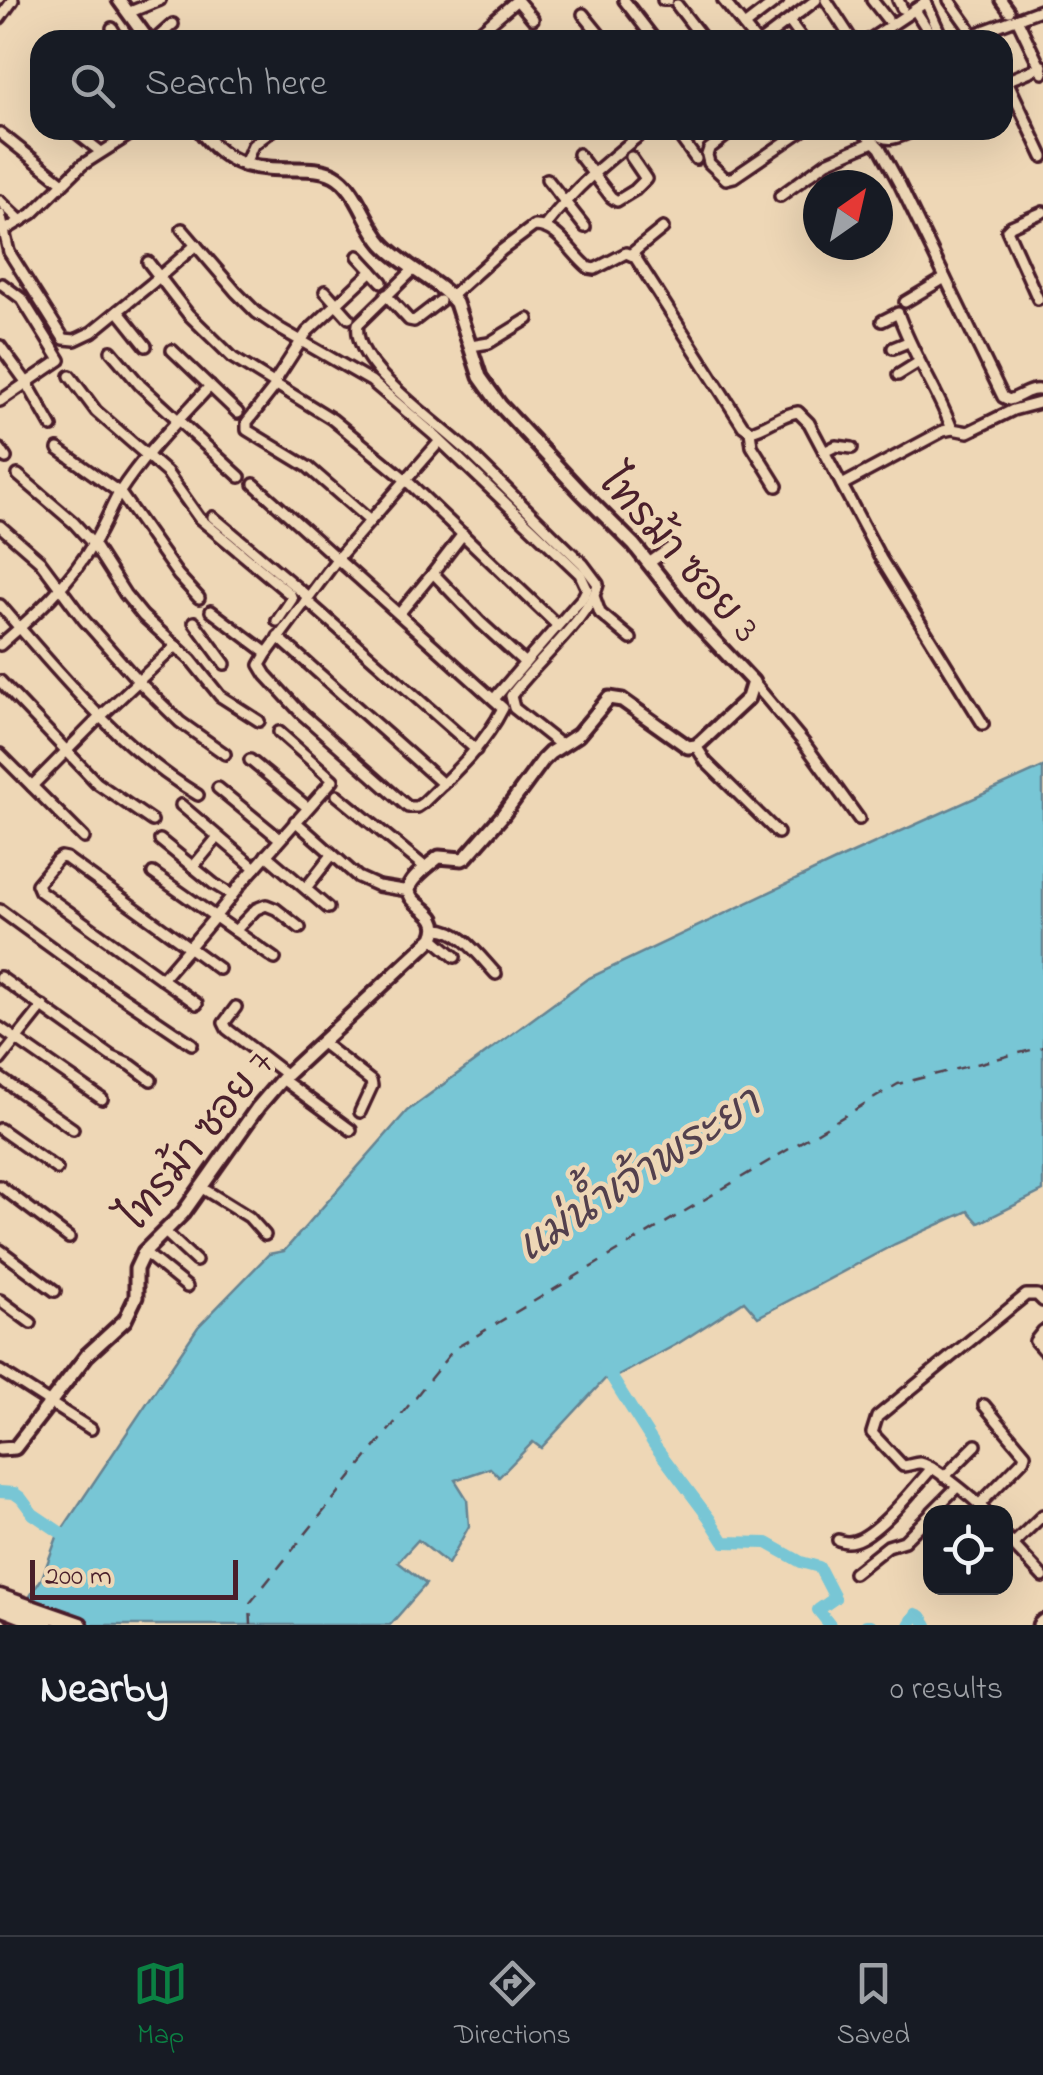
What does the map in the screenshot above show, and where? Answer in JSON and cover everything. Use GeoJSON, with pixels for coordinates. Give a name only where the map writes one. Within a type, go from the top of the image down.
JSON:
{"type":"FeatureCollection","features":[{"type":"Feature","properties":{"kind":"main road"},"geometry":{"type":"LineString","coordinates":[[0,1597],[80,1625]]}},
{"type":"Feature","properties":{"kind":"main road"},"geometry":{"type":"LineString","coordinates":[[0,1610],[46,1625]]}},
{"type":"Feature","properties":{"kind":"street"},"geometry":{"type":"LineString","coordinates":[[0,18],[13,0]]}},
{"type":"Feature","properties":{"kind":"street"},"geometry":{"type":"LineString","coordinates":[[120,0],[144,30]]}},
{"type":"Feature","properties":{"kind":"street"},"geometry":{"type":"LineString","coordinates":[[130,12],[160,0]]}},
{"type":"Feature","properties":{"kind":"street"},"geometry":{"type":"LineString","coordinates":[[497,0],[503,10]]}},
{"type":"Feature","properties":{"kind":"street"},"geometry":{"type":"LineString","coordinates":[[481,30],[517,0],[533,19]]}},
{"type":"Feature","properties":{"kind":"street"},"geometry":{"type":"LineString","coordinates":[[624,0],[646,30]]}},
{"type":"Feature","properties":{"kind":"street"},"geometry":{"type":"LineString","coordinates":[[723,0],[747,30]]}},
{"type":"Feature","properties":{"kind":"street"},"geometry":{"type":"LineString","coordinates":[[776,30],[816,0]]}},
{"type":"Feature","properties":{"kind":"street"},"geometry":{"type":"LineString","coordinates":[[826,0],[846,30]]}},
{"type":"Feature","properties":{"kind":"street"},"geometry":{"type":"LineString","coordinates":[[872,0],[887,19]]}},
{"type":"Feature","properties":{"kind":"street"},"geometry":{"type":"LineString","coordinates":[[948,0],[968,28]]}},
{"type":"Feature","properties":{"kind":"street"},"geometry":{"type":"LineString","coordinates":[[1001,0],[1009,11]]}},
{"type":"Feature","properties":{"kind":"street"},"geometry":{"type":"LineString","coordinates":[[744,26],[775,1]]}},
{"type":"Feature","properties":{"kind":"street"},"geometry":{"type":"LineString","coordinates":[[893,30],[926,1],[939,30]]}},
{"type":"Feature","properties":{"kind":"street"},"geometry":{"type":"LineString","coordinates":[[670,2],[695,30]]}},
{"type":"Feature","properties":{"kind":"street"},"geometry":{"type":"LineString","coordinates":[[986,30],[1043,9]]}},
{"type":"Feature","properties":{"kind":"street"},"geometry":{"type":"LineString","coordinates":[[915,10],[928,30]]}},
{"type":"Feature","properties":{"kind":"street"},"geometry":{"type":"LineString","coordinates":[[583,14],[596,30]]}},
{"type":"Feature","properties":{"kind":"street"},"geometry":{"type":"LineString","coordinates":[[789,20],[796,30]]}},
{"type":"Feature","properties":{"kind":"street"},"geometry":{"type":"LineString","coordinates":[[1013,76],[1042,69],[1018,23]]}},
{"type":"Feature","properties":{"kind":"street"},"geometry":{"type":"LineString","coordinates":[[165,30],[173,24]]}},
{"type":"Feature","properties":{"kind":"street"},"geometry":{"type":"LineString","coordinates":[[1013,96],[1043,157]]}},
{"type":"Feature","properties":{"kind":"street"},"geometry":{"type":"LineString","coordinates":[[0,133],[63,183]]}},
{"type":"Feature","properties":{"kind":"street"},"geometry":{"type":"LineString","coordinates":[[86,140],[101,152]]}},
{"type":"Feature","properties":{"kind":"street"},"geometry":{"type":"LineString","coordinates":[[3,235],[32,214],[82,165],[121,140]]}},
{"type":"Feature","properties":{"kind":"street"},"geometry":{"type":"LineString","coordinates":[[210,140],[225,156],[244,166],[314,168],[344,182],[382,242],[445,299]]}},
{"type":"Feature","properties":{"kind":"street"},"geometry":{"type":"LineString","coordinates":[[244,166],[253,145],[260,140]]}},
{"type":"Feature","properties":{"kind":"street"},"geometry":{"type":"LineString","coordinates":[[548,228],[592,172],[634,140]]}},
{"type":"Feature","properties":{"kind":"street"},"geometry":{"type":"LineString","coordinates":[[682,140],[696,159]]}},
{"type":"Feature","properties":{"kind":"street"},"geometry":{"type":"LineString","coordinates":[[718,140],[707,154],[709,163],[726,179],[734,178],[789,140]]}},
{"type":"Feature","properties":{"kind":"street"},"geometry":{"type":"LineString","coordinates":[[780,196],[827,162],[873,142],[900,185],[1006,400],[1038,388],[1043,391]]}},
{"type":"Feature","properties":{"kind":"street"},"geometry":{"type":"LineString","coordinates":[[578,154],[612,198],[620,200],[646,179],[631,157]]}},
{"type":"Feature","properties":{"kind":"street"},"geometry":{"type":"LineString","coordinates":[[547,179],[568,200],[585,228]]}},
{"type":"Feature","properties":{"kind":"street"},"geometry":{"type":"LineString","coordinates":[[0,201],[21,221]]}},
{"type":"Feature","properties":{"kind":"street"},"geometry":{"type":"LineString","coordinates":[[1038,300],[1008,230],[1040,213],[1043,225]]}},
{"type":"Feature","properties":{"kind":"street"},"geometry":{"type":"LineString","coordinates":[[0,214],[4,256],[64,338],[76,340],[92,332],[196,245]]}},
{"type":"Feature","properties":{"kind":"street"},"geometry":{"type":"LineString","coordinates":[[386,295],[414,321],[534,226],[548,228],[589,268],[632,254],[743,426],[750,431],[759,430],[791,412],[798,412],[809,423],[881,559],[983,724]]}},
{"type":"Feature","properties":{"kind":"street"},"geometry":{"type":"LineString","coordinates":[[632,254],[663,228]]}},
{"type":"Feature","properties":{"kind":"street"},"geometry":{"type":"LineString","coordinates":[[182,229],[258,313],[371,381],[440,441],[585,580],[587,589],[583,597],[494,700]]}},
{"type":"Feature","properties":{"kind":"street"},"geometry":{"type":"LineString","coordinates":[[358,256],[382,282]]}},
{"type":"Feature","properties":{"kind":"street"},"geometry":{"type":"LineString","coordinates":[[148,262],[188,314],[232,358],[332,419],[406,480],[556,626]]}},
{"type":"Feature","properties":{"kind":"street"},"geometry":{"type":"LineString","coordinates":[[414,270],[358,324],[356,329],[365,352],[380,372],[471,454],[598,584],[580,616],[511,696],[514,708],[562,746]]}},
{"type":"Feature","properties":{"kind":"street"},"geometry":{"type":"LineString","coordinates":[[370,521],[308,467],[247,430],[247,422],[301,341],[372,271]]}},
{"type":"Feature","properties":{"kind":"street"},"geometry":{"type":"LineString","coordinates":[[905,302],[945,278]]}},
{"type":"Feature","properties":{"kind":"street"},"geometry":{"type":"LineString","coordinates":[[0,402],[60,360],[22,299],[2,284]]}},
{"type":"Feature","properties":{"kind":"street"},"geometry":{"type":"LineString","coordinates":[[325,291],[348,318]]}},
{"type":"Feature","properties":{"kind":"street","name":"ไทรม้า ซอย 3"},"geometry":{"type":"LineString","coordinates":[[445,299],[464,324],[482,381],[500,405],[634,544],[690,615],[753,682],[748,698],[696,746]]}},
{"type":"Feature","properties":{"kind":"street"},"geometry":{"type":"LineString","coordinates":[[118,311],[146,346]]}},
{"type":"Feature","properties":{"kind":"street"},"geometry":{"type":"LineString","coordinates":[[882,321],[898,313],[908,342],[952,429]]}},
{"type":"Feature","properties":{"kind":"street"},"geometry":{"type":"LineString","coordinates":[[471,346],[489,343],[528,319]]}},
{"type":"Feature","properties":{"kind":"street"},"geometry":{"type":"LineString","coordinates":[[893,348],[908,342]]}},
{"type":"Feature","properties":{"kind":"street"},"geometry":{"type":"LineString","coordinates":[[0,346],[52,428]]}},
{"type":"Feature","properties":{"kind":"street"},"geometry":{"type":"LineString","coordinates":[[172,350],[238,413]]}},
{"type":"Feature","properties":{"kind":"street"},"geometry":{"type":"LineString","coordinates":[[111,352],[140,386],[240,477]]}},
{"type":"Feature","properties":{"kind":"street"},"geometry":{"type":"LineString","coordinates":[[898,375],[919,362]]}},
{"type":"Feature","properties":{"kind":"street"},"geometry":{"type":"LineString","coordinates":[[70,376],[96,411],[170,476],[200,518],[290,594],[292,599],[277,621]]}},
{"type":"Feature","properties":{"kind":"street"},"geometry":{"type":"LineString","coordinates":[[0,645],[59,588],[93,544],[120,493],[210,386]]}},
{"type":"Feature","properties":{"kind":"street"},"geometry":{"type":"LineString","coordinates":[[842,485],[937,434],[952,429],[968,432],[1013,410],[1043,402]]}},
{"type":"Feature","properties":{"kind":"street"},"geometry":{"type":"LineString","coordinates":[[750,431],[752,446],[777,486]]}},
{"type":"Feature","properties":{"kind":"street"},"geometry":{"type":"LineString","coordinates":[[254,484],[337,559],[399,614],[503,708],[476,750],[417,807],[408,807],[300,713],[260,665],[337,559],[440,441]]}},
{"type":"Feature","properties":{"kind":"street"},"geometry":{"type":"LineString","coordinates":[[824,452],[836,446],[852,448]]}},
{"type":"Feature","properties":{"kind":"street"},"geometry":{"type":"LineString","coordinates":[[0,448],[6,458]]}},
{"type":"Feature","properties":{"kind":"street"},"geometry":{"type":"LineString","coordinates":[[58,449],[120,493],[199,598]]}},
{"type":"Feature","properties":{"kind":"street"},"geometry":{"type":"LineString","coordinates":[[18,475],[70,518],[143,616],[220,696],[259,721]]}},
{"type":"Feature","properties":{"kind":"street"},"geometry":{"type":"LineString","coordinates":[[213,517],[476,750]]}},
{"type":"Feature","properties":{"kind":"street"},"geometry":{"type":"LineString","coordinates":[[0,526],[38,558],[104,644],[139,682],[180,722],[225,754]]}},
{"type":"Feature","properties":{"kind":"street"},"geometry":{"type":"LineString","coordinates":[[399,614],[463,534]]}},
{"type":"Feature","properties":{"kind":"street"},"geometry":{"type":"LineString","coordinates":[[649,563],[674,546]]}},
{"type":"Feature","properties":{"kind":"street"},"geometry":{"type":"LineString","coordinates":[[433,574],[525,663]]}},
{"type":"Feature","properties":{"kind":"street"},"geometry":{"type":"LineString","coordinates":[[594,596],[600,614],[631,639]]}},
{"type":"Feature","properties":{"kind":"street"},"geometry":{"type":"LineString","coordinates":[[0,605],[100,717],[144,758],[198,795]]}},
{"type":"Feature","properties":{"kind":"street"},"geometry":{"type":"LineString","coordinates":[[202,633],[214,613],[267,653]]}},
{"type":"Feature","properties":{"kind":"street"},"geometry":{"type":"LineString","coordinates":[[194,622],[225,664]]}},
{"type":"Feature","properties":{"kind":"street"},"geometry":{"type":"LineString","coordinates":[[278,637],[443,784]]}},
{"type":"Feature","properties":{"kind":"street"},"geometry":{"type":"LineString","coordinates":[[32,786],[176,646]]}},
{"type":"Feature","properties":{"kind":"street"},"geometry":{"type":"LineString","coordinates":[[0,680],[4,694],[98,784],[152,821]]}},
{"type":"Feature","properties":{"kind":"street"},"geometry":{"type":"LineString","coordinates":[[753,682],[797,733],[859,819]]}},
{"type":"Feature","properties":{"kind":"street"},"geometry":{"type":"LineString","coordinates":[[454,957],[435,934],[435,920],[412,899],[411,884],[438,856],[466,857],[543,760],[583,730],[605,701],[622,700],[684,746],[696,746],[706,762],[778,832]]}},
{"type":"Feature","properties":{"kind":"street"},"geometry":{"type":"LineString","coordinates":[[162,980],[333,780],[278,732]]}},
{"type":"Feature","properties":{"kind":"street"},"geometry":{"type":"LineString","coordinates":[[0,754],[84,838]]}},
{"type":"Feature","properties":{"kind":"street"},"geometry":{"type":"LineString","coordinates":[[250,760],[307,808]]}},
{"type":"Feature","properties":{"kind":"street"},"geometry":{"type":"LineString","coordinates":[[218,788],[280,839]]}},
{"type":"Feature","properties":{"kind":"street"},"geometry":{"type":"LineString","coordinates":[[337,794],[426,868]]}},
{"type":"Feature","properties":{"kind":"street"},"geometry":{"type":"LineString","coordinates":[[181,805],[254,868]]}},
{"type":"Feature","properties":{"kind":"street"},"geometry":{"type":"LineString","coordinates":[[295,821],[354,874],[370,883],[409,891]]}},
{"type":"Feature","properties":{"kind":"street"},"geometry":{"type":"LineString","coordinates":[[193,867],[218,836]]}},
{"type":"Feature","properties":{"kind":"street"},"geometry":{"type":"LineString","coordinates":[[160,840],[232,895]]}},
{"type":"Feature","properties":{"kind":"street"},"geometry":{"type":"LineString","coordinates":[[266,855],[328,908]]}},
{"type":"Feature","properties":{"kind":"street"},"geometry":{"type":"LineString","coordinates":[[306,888],[332,856]]}},
{"type":"Feature","properties":{"kind":"street"},"geometry":{"type":"LineString","coordinates":[[197,1004],[40,891],[37,884],[57,860],[66,858],[220,969]]}},
{"type":"Feature","properties":{"kind":"street"},"geometry":{"type":"LineString","coordinates":[[153,873],[275,959]]}},
{"type":"Feature","properties":{"kind":"street"},"geometry":{"type":"LineString","coordinates":[[235,931],[266,905],[300,928]]}},
{"type":"Feature","properties":{"kind":"street"},"geometry":{"type":"LineString","coordinates":[[0,911],[192,1044]]}},
{"type":"Feature","properties":{"kind":"street"},"geometry":{"type":"LineString","coordinates":[[435,934],[444,928],[456,935],[496,974]]}},
{"type":"Feature","properties":{"kind":"street","name":"ไทรม้า ซอย 7"},"geometry":{"type":"LineString","coordinates":[[0,1450],[15,1448],[87,1355],[125,1320],[136,1297],[136,1270],[144,1252],[183,1214],[228,1146],[284,1077],[435,934]]}},
{"type":"Feature","properties":{"kind":"street"},"geometry":{"type":"LineString","coordinates":[[0,977],[151,1080]]}},
{"type":"Feature","properties":{"kind":"street"},"geometry":{"type":"LineString","coordinates":[[0,1060],[43,1006]]}},
{"type":"Feature","properties":{"kind":"street"},"geometry":{"type":"LineString","coordinates":[[236,1007],[224,1023],[227,1029],[351,1130]]}},
{"type":"Feature","properties":{"kind":"street"},"geometry":{"type":"LineString","coordinates":[[0,1028],[102,1100]]}},
{"type":"Feature","properties":{"kind":"street"},"geometry":{"type":"LineString","coordinates":[[321,1042],[372,1083],[360,1112]]}},
{"type":"Feature","properties":{"kind":"street"},"geometry":{"type":"LineString","coordinates":[[0,1078],[73,1129]]}},
{"type":"Feature","properties":{"kind":"street"},"geometry":{"type":"LineString","coordinates":[[0,1129],[57,1170]]}},
{"type":"Feature","properties":{"kind":"street"},"geometry":{"type":"LineString","coordinates":[[0,1186],[69,1238]]}},
{"type":"Feature","properties":{"kind":"street"},"geometry":{"type":"LineString","coordinates":[[202,1188],[248,1217],[264,1235]]}},
{"type":"Feature","properties":{"kind":"street"},"geometry":{"type":"LineString","coordinates":[[164,1231],[196,1262]]}},
{"type":"Feature","properties":{"kind":"street"},"geometry":{"type":"LineString","coordinates":[[0,1250],[55,1291]]}},
{"type":"Feature","properties":{"kind":"street"},"geometry":{"type":"LineString","coordinates":[[144,1252],[187,1287]]}},
{"type":"Feature","properties":{"kind":"street"},"geometry":{"type":"LineString","coordinates":[[979,1505],[932,1468],[920,1463],[904,1466],[872,1433],[872,1427],[877,1417],[1026,1295],[1037,1295],[1043,1301]]}},
{"type":"Feature","properties":{"kind":"street"},"geometry":{"type":"LineString","coordinates":[[0,1300],[32,1323]]}},
{"type":"Feature","properties":{"kind":"street"},"geometry":{"type":"LineString","coordinates":[[1043,1332],[1035,1342],[1043,1350]]}},
{"type":"Feature","properties":{"kind":"street"},"geometry":{"type":"LineString","coordinates":[[0,1371],[91,1429]]}},
{"type":"Feature","properties":{"kind":"street"},"geometry":{"type":"LineString","coordinates":[[984,1405],[1025,1454],[986,1505]]}},
{"type":"Feature","properties":{"kind":"street"},"geometry":{"type":"LineString","coordinates":[[944,1477],[976,1444]]}},
{"type":"Feature","properties":{"kind":"street"},"geometry":{"type":"LineString","coordinates":[[838,1540],[848,1542],[864,1537],[888,1517],[932,1468]]}},
{"type":"Feature","properties":{"kind":"street"},"geometry":{"type":"LineString","coordinates":[[941,1505],[957,1488]]}},
{"type":"Feature","properties":{"kind":"street"},"geometry":{"type":"LineString","coordinates":[[1013,1538],[1043,1515]]}},
{"type":"Feature","properties":{"kind":"street"},"geometry":{"type":"LineString","coordinates":[[854,1573],[888,1546],[904,1541],[923,1523]]}},
{"type":"Feature","properties":{"kind":"street"},"geometry":{"type":"LineString","coordinates":[[1013,1545],[1043,1577]]}},
{"type":"Feature","properties":{"kind":"street"},"geometry":{"type":"LineString","coordinates":[[0,1610],[26,1625]]}},
{"type":"Feature","properties":{"kind":"water","name":"แม่น้ำเจ้าพระยา"},"geometry":{"type":"Polygon","coordinates":[[[1043,767],[1043,1191],[979,1223],[968,1211],[895,1244],[758,1317],[744,1301],[679,1343],[609,1381],[606,1378],[541,1448],[533,1442],[499,1477],[490,1468],[455,1480],[467,1499],[469,1526],[448,1564],[418,1540],[398,1562],[426,1584],[390,1625],[11,1625],[42,1578],[57,1537],[198,1327],[269,1254],[284,1251],[407,1111],[587,979],[1043,767]]]}},
{"type":"Feature","properties":{"kind":"waterway"},"geometry":{"type":"LineString","coordinates":[[604,1365],[655,1446],[724,1542],[767,1543],[801,1562],[819,1567],[835,1598],[818,1610],[830,1625]]}},
{"type":"Feature","properties":{"kind":"waterway"},"geometry":{"type":"LineString","coordinates":[[0,1492],[14,1493],[33,1514],[73,1541]]}},
{"type":"Feature","properties":{"kind":"waterway"},"geometry":{"type":"LineString","coordinates":[[909,1625],[916,1614],[927,1625]]}},
{"type":"Feature","properties":{"kind":"waterway"},"geometry":{"type":"LineString","coordinates":[[866,1625],[871,1625]]}},
{"type":"Feature","properties":{"kind":"ferry route"},"geometry":{"type":"LineString","coordinates":[[251,1625],[250,1603],[454,1349],[898,1084],[1043,1047]]}}]}
